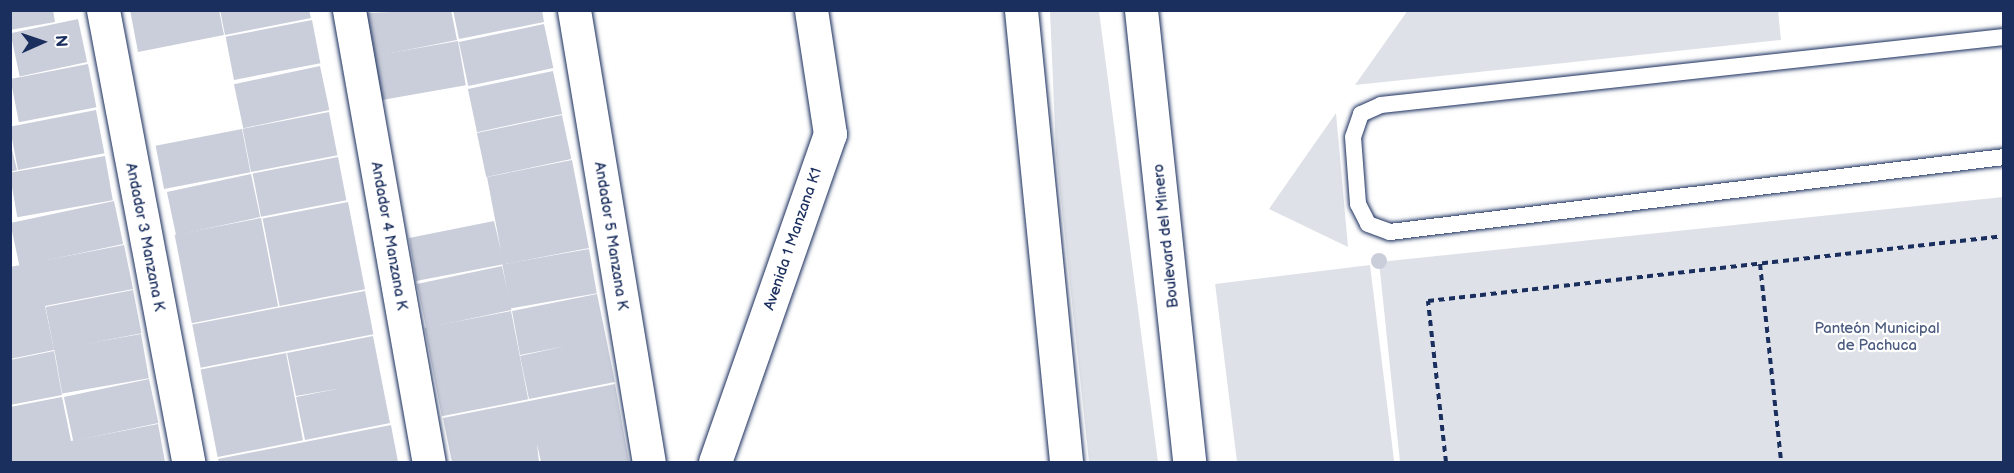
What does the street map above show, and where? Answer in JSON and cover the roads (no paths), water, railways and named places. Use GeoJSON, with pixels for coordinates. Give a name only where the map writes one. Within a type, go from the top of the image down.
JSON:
{"type":"FeatureCollection","features":[{"type":"Feature","properties":{"kind":"street","name":"Andador 3 Manzana K"},"geometry":{"type":"LineString","coordinates":[[103,10],[188,462]]}},
{"type":"Feature","properties":{"kind":"street","name":"Andador 4 Manzana K"},"geometry":{"type":"LineString","coordinates":[[349,10],[429,462]]}},
{"type":"Feature","properties":{"kind":"street","name":"Andador 5 Manzana K"},"geometry":{"type":"LineString","coordinates":[[574,10],[649,462]]}},
{"type":"Feature","properties":{"kind":"street","name":"Avenida 1 Manzana K1"},"geometry":{"type":"LineString","coordinates":[[715,462],[830,134],[811,10]]}},
{"type":"Feature","properties":{"kind":"street"},"geometry":{"type":"LineString","coordinates":[[1021,10],[1066,462]]}},
{"type":"Feature","properties":{"kind":"street","name":"Boulevard del Minero"},"geometry":{"type":"LineString","coordinates":[[1141,10],[1189,462]]}},
{"type":"Feature","properties":{"kind":"lane"},"geometry":{"type":"LineString","coordinates":[[2004,38],[1381,105],[1361,114],[1353,137],[1358,204],[1368,224],[1390,232],[2004,157]]}},
{"type":"Feature","properties":{"kind":"park label","name":"Panteón Municipal de Pachuca"},"geometry":{"type":"Point","coordinates":[1877,336]}}]}
